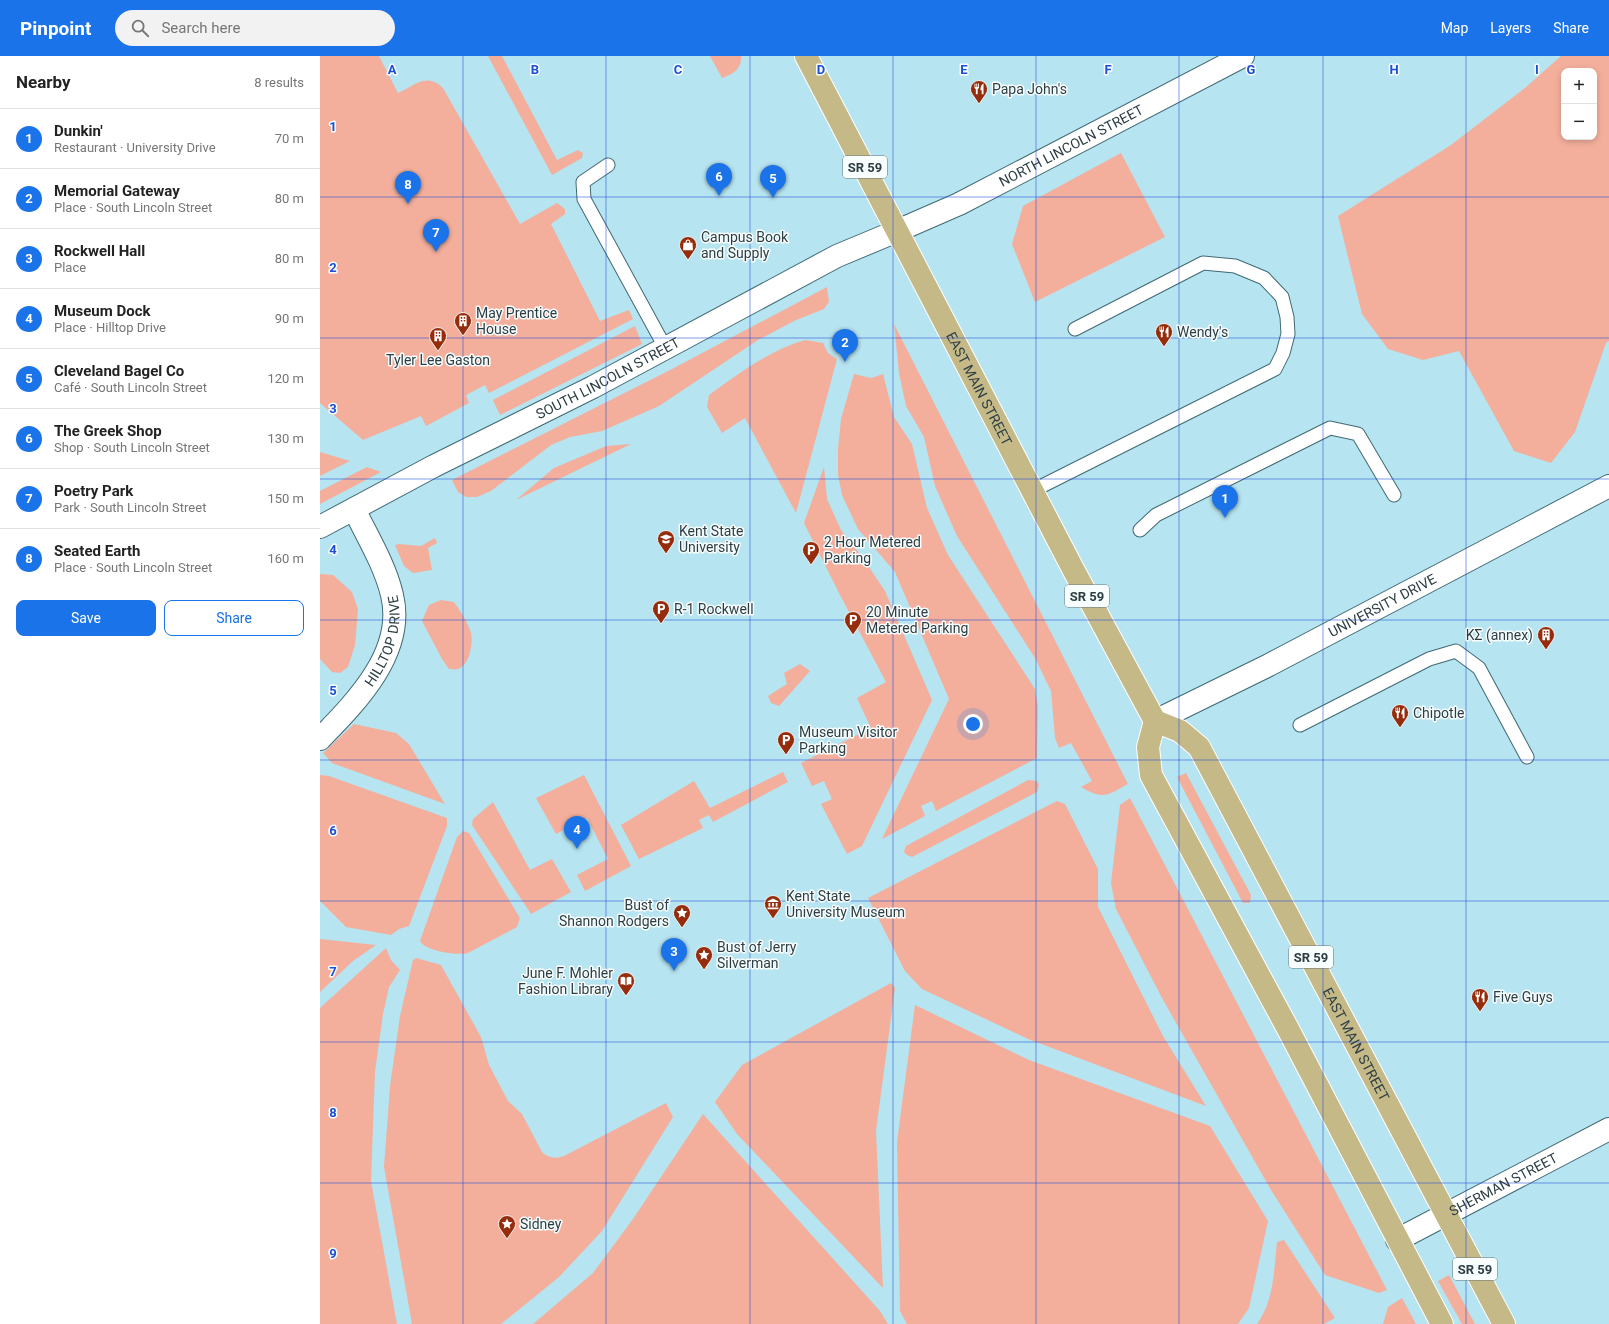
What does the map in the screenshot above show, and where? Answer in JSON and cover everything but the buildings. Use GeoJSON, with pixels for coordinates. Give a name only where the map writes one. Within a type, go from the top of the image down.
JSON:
{"type":"FeatureCollection","features":[{"type":"Feature","properties":{"kind":"main road","name":"EAST MAIN STREET"},"geometry":{"type":"LineString","coordinates":[[806,56],[1032,491],[1155,721],[1180,731],[1199,747],[1504,1324]]}},
{"type":"Feature","properties":{"kind":"main road"},"geometry":{"type":"LineString","coordinates":[[1155,721],[1148,747],[1151,775],[1288,1028],[1442,1324]]}},
{"type":"Feature","properties":{"kind":"street","name":"NORTH LINCOLN STREET"},"geometry":{"type":"LineString","coordinates":[[897,231],[958,204],[1243,56]]}},
{"type":"Feature","properties":{"kind":"street","name":"SOUTH LINCOLN STREET"},"geometry":{"type":"LineString","coordinates":[[320,527],[666,349],[838,256],[897,231]]}},
{"type":"Feature","properties":{"kind":"street","name":"UNIVERSITY DRIVE"},"geometry":{"type":"LineString","coordinates":[[1155,721],[1269,665],[1609,486]]}},
{"type":"Feature","properties":{"kind":"street","name":"HILLTOP DRIVE"},"geometry":{"type":"LineString","coordinates":[[320,739],[342,717],[374,675],[389,645],[394,630],[395,615],[393,596],[387,577],[354,509]]}},
{"type":"Feature","properties":{"kind":"street","name":"SHERMAN STREET"},"geometry":{"type":"LineString","coordinates":[[1397,1240],[1609,1129]]}},
{"type":"Feature","properties":{"kind":"lane"},"geometry":{"type":"LineString","coordinates":[[608,165],[583,182],[584,199],[666,349]]}},
{"type":"Feature","properties":{"kind":"lane"},"geometry":{"type":"LineString","coordinates":[[1032,491],[1275,369],[1283,354],[1288,334],[1287,317],[1282,297],[1264,278],[1235,266],[1203,263],[1075,329]]}},
{"type":"Feature","properties":{"kind":"lane"},"geometry":{"type":"LineString","coordinates":[[1140,530],[1156,515],[1330,428],[1358,434],[1394,495]]}},
{"type":"Feature","properties":{"kind":"lane"},"geometry":{"type":"LineString","coordinates":[[1300,725],[1429,659],[1456,651],[1480,668],[1527,757]]}},
{"type":"Feature","properties":{"kind":"shaded area"},"geometry":{"type":"Polygon","coordinates":[[[320,56],[379,56],[398,93],[426,80],[437,83],[443,88],[520,224],[557,203],[565,209],[565,214],[551,224],[600,321],[629,310],[633,319],[489,393],[485,385],[466,395],[469,403],[426,426],[421,416],[363,440],[320,403],[320,56]]]}},
{"type":"Feature","properties":{"kind":"shaded area"},"geometry":{"type":"Polygon","coordinates":[[[488,56],[502,56],[557,160],[578,150],[583,153],[582,158],[552,175],[488,56]]]}},
{"type":"Feature","properties":{"kind":"shaded area"},"geometry":{"type":"Polygon","coordinates":[[[710,56],[741,56],[741,61],[736,70],[730,75],[722,78],[710,56]]]}},
{"type":"Feature","properties":{"kind":"shaded area"},"geometry":{"type":"Polygon","coordinates":[[[1561,56],[1609,56],[1609,341],[1606,343],[1575,432],[1551,463],[1514,451],[1459,351],[1423,360],[1388,349],[1362,314],[1338,216],[1451,145],[1525,88],[1561,56]]]}},
{"type":"Feature","properties":{"kind":"shaded area"},"geometry":{"type":"Polygon","coordinates":[[[1121,153],[1165,237],[1035,302],[1012,244],[1023,206],[1121,153]]]}},
{"type":"Feature","properties":{"kind":"shaded area"},"geometry":{"type":"Polygon","coordinates":[[[827,287],[829,302],[824,309],[794,321],[758,340],[659,406],[602,431],[570,437],[551,445],[491,491],[477,497],[466,497],[458,492],[452,480],[672,369],[827,287]]]}},
{"type":"Feature","properties":{"kind":"shaded area"},"geometry":{"type":"Polygon","coordinates":[[[894,324],[1128,784],[1110,794],[1095,794],[1081,787],[1092,781],[1071,743],[1059,748],[1055,738],[1051,691],[1035,658],[957,536],[935,486],[924,437],[906,406],[899,373],[894,324]]]}},
{"type":"Feature","properties":{"kind":"shaded area"},"geometry":{"type":"Polygon","coordinates":[[[635,326],[642,344],[500,415],[493,400],[635,326]]]}},
{"type":"Feature","properties":{"kind":"shaded area"},"geometry":{"type":"Polygon","coordinates":[[[805,340],[823,343],[828,353],[837,359],[796,513],[745,418],[722,433],[707,407],[709,395],[743,371],[779,350],[805,340]]]}},
{"type":"Feature","properties":{"kind":"shaded area"},"geometry":{"type":"Polygon","coordinates":[[[854,374],[871,378],[883,374],[894,417],[912,444],[927,508],[948,555],[1035,689],[1038,707],[1037,758],[936,811],[932,801],[921,806],[925,816],[882,839],[949,699],[895,572],[858,529],[842,495],[838,475],[838,449],[841,419],[854,374]]]}},
{"type":"Feature","properties":{"kind":"shaded area"},"geometry":{"type":"Polygon","coordinates":[[[631,444],[516,500],[554,468],[606,446],[631,444]]]}},
{"type":"Feature","properties":{"kind":"shaded area"},"geometry":{"type":"Polygon","coordinates":[[[320,452],[350,461],[320,476],[320,452]]]}},
{"type":"Feature","properties":{"kind":"shaded area"},"geometry":{"type":"Polygon","coordinates":[[[367,467],[381,472],[320,504],[320,491],[367,467]]]}},
{"type":"Feature","properties":{"kind":"shaded area"},"geometry":{"type":"Polygon","coordinates":[[[824,467],[827,499],[841,530],[865,561],[885,591],[932,700],[862,846],[847,854],[821,804],[832,799],[824,781],[812,786],[801,763],[871,728],[857,698],[886,682],[804,523],[824,467]]]}},
{"type":"Feature","properties":{"kind":"shaded area"},"geometry":{"type":"Polygon","coordinates":[[[435,538],[437,543],[428,548],[432,570],[413,573],[404,566],[395,545],[421,546],[435,538]]]}},
{"type":"Feature","properties":{"kind":"shaded area"},"geometry":{"type":"Polygon","coordinates":[[[320,574],[333,575],[352,592],[358,609],[355,645],[348,667],[340,673],[332,672],[320,659],[320,574]]]}},
{"type":"Feature","properties":{"kind":"shaded area"},"geometry":{"type":"Polygon","coordinates":[[[441,600],[454,602],[466,621],[471,633],[472,642],[470,653],[462,667],[457,669],[449,669],[422,621],[429,605],[441,600]]]}},
{"type":"Feature","properties":{"kind":"shaded area"},"geometry":{"type":"Polygon","coordinates":[[[800,664],[810,671],[779,706],[771,703],[768,696],[787,684],[784,673],[800,664]]]}},
{"type":"Feature","properties":{"kind":"shaded area"},"geometry":{"type":"Polygon","coordinates":[[[354,724],[396,733],[409,744],[445,804],[332,763],[323,753],[354,724]]]}},
{"type":"Feature","properties":{"kind":"shaded area"},"geometry":{"type":"Polygon","coordinates":[[[783,772],[788,782],[713,822],[709,815],[699,820],[703,828],[639,859],[621,825],[694,781],[710,808],[783,772]]]}},
{"type":"Feature","properties":{"kind":"shaded area"},"geometry":{"type":"Polygon","coordinates":[[[1186,773],[1251,895],[1250,903],[1243,903],[1177,777],[1186,773]]]}},
{"type":"Feature","properties":{"kind":"shaded area"},"geometry":{"type":"Polygon","coordinates":[[[320,775],[329,776],[447,818],[447,826],[409,926],[399,929],[391,935],[346,927],[320,901],[320,775]]]}},
{"type":"Feature","properties":{"kind":"shaded area"},"geometry":{"type":"Polygon","coordinates":[[[584,775],[631,866],[585,891],[577,875],[608,859],[587,818],[556,834],[536,798],[584,775]]]}},
{"type":"Feature","properties":{"kind":"shaded area"},"geometry":{"type":"Polygon","coordinates":[[[1028,780],[1037,781],[1039,785],[1037,792],[912,857],[904,852],[906,846],[1028,780]]]}},
{"type":"Feature","properties":{"kind":"shaded area"},"geometry":{"type":"Polygon","coordinates":[[[1130,798],[1387,1290],[1379,1293],[1325,1275],[1271,1190],[1162,998],[1116,909],[1111,883],[1120,805],[1130,798]]]}},
{"type":"Feature","properties":{"kind":"shaded area"},"geometry":{"type":"Polygon","coordinates":[[[1057,801],[1065,804],[1098,869],[1098,907],[1163,1036],[1206,1106],[1028,1039],[922,989],[905,971],[868,898],[1057,801]]]}},
{"type":"Feature","properties":{"kind":"shaded area"},"geometry":{"type":"Polygon","coordinates":[[[493,802],[530,870],[552,859],[571,892],[531,914],[472,825],[473,819],[493,802]]]}},
{"type":"Feature","properties":{"kind":"shaded area"},"geometry":{"type":"Polygon","coordinates":[[[463,831],[469,833],[520,918],[517,927],[468,953],[457,954],[428,948],[420,941],[457,837],[463,831]]]}},
{"type":"Feature","properties":{"kind":"shaded area"},"geometry":{"type":"Polygon","coordinates":[[[320,939],[376,945],[353,961],[320,992],[320,939]]]}},
{"type":"Feature","properties":{"kind":"shaded area"},"geometry":{"type":"Polygon","coordinates":[[[386,948],[391,960],[400,970],[389,987],[383,1014],[375,1072],[371,1181],[397,1324],[320,1324],[320,1008],[386,948]]]}},
{"type":"Feature","properties":{"kind":"shaded area"},"geometry":{"type":"Polygon","coordinates":[[[416,958],[441,965],[481,1037],[489,1065],[508,1101],[522,1114],[542,1152],[547,1156],[555,1158],[564,1156],[666,1103],[673,1117],[602,1231],[559,1277],[501,1324],[412,1324],[384,1167],[390,1086],[400,1016],[413,960],[416,958]]]}},
{"type":"Feature","properties":{"kind":"shaded area"},"geometry":{"type":"Polygon","coordinates":[[[891,983],[895,988],[876,1131],[883,1288],[737,1134],[715,1102],[742,1065],[891,983]]]}},
{"type":"Feature","properties":{"kind":"shaded area"},"geometry":{"type":"Polygon","coordinates":[[[915,1005],[1029,1060],[1210,1126],[1268,1221],[1249,1308],[1238,1324],[907,1324],[900,1311],[897,1142],[915,1005]]]}},
{"type":"Feature","properties":{"kind":"shaded area"},"geometry":{"type":"Polygon","coordinates":[[[703,1114],[880,1311],[888,1324],[533,1324],[593,1273],[633,1219],[703,1114]]]}},
{"type":"Feature","properties":{"kind":"shaded area"},"geometry":{"type":"Polygon","coordinates":[[[1284,1240],[1335,1318],[1324,1324],[1257,1324],[1263,1315],[1270,1295],[1274,1274],[1277,1242],[1284,1240]]]}},
{"type":"Feature","properties":{"kind":"shaded area"},"geometry":{"type":"Polygon","coordinates":[[[1449,1275],[1475,1324],[1462,1324],[1438,1281],[1449,1275]]]}},
{"type":"Feature","properties":{"kind":"shaded area"},"geometry":{"type":"Polygon","coordinates":[[[1402,1298],[1416,1324],[1383,1324],[1388,1307],[1402,1298]]]}},
{"type":"Feature","properties":{"kind":"place","name":"Papa John's"},"geometry":{"type":"Point","coordinates":[979,104]}},
{"type":"Feature","properties":{"kind":"place","name":"The Greek Shop"},"geometry":{"type":"Point","coordinates":[719,196]}},
{"type":"Feature","properties":{"kind":"place","name":"Cleveland Bagel Co"},"geometry":{"type":"Point","coordinates":[773,198]}},
{"type":"Feature","properties":{"kind":"place","name":"Seated Earth"},"geometry":{"type":"Point","coordinates":[408,204]}},
{"type":"Feature","properties":{"kind":"place","name":"Poetry Park"},"geometry":{"type":"Point","coordinates":[436,252]}},
{"type":"Feature","properties":{"kind":"place","name":"Campus Book and Supply"},"geometry":{"type":"Point","coordinates":[688,260]}},
{"type":"Feature","properties":{"kind":"place","name":"May Prentice House"},"geometry":{"type":"Point","coordinates":[463,336]}},
{"type":"Feature","properties":{"kind":"place","name":"Wendy's"},"geometry":{"type":"Point","coordinates":[1164,347]}},
{"type":"Feature","properties":{"kind":"place","name":"Tyler Lee Gaston"},"geometry":{"type":"Point","coordinates":[438,351]}},
{"type":"Feature","properties":{"kind":"place","name":"Memorial Gateway"},"geometry":{"type":"Point","coordinates":[845,362]}},
{"type":"Feature","properties":{"kind":"place","name":"Dunkin'"},"geometry":{"type":"Point","coordinates":[1225,518]}},
{"type":"Feature","properties":{"kind":"place","name":"Kent State University"},"geometry":{"type":"Point","coordinates":[666,554]}},
{"type":"Feature","properties":{"kind":"place","name":"2 Hour Metered Parking"},"geometry":{"type":"Point","coordinates":[811,565]}},
{"type":"Feature","properties":{"kind":"place","name":"R-1 Rockwell"},"geometry":{"type":"Point","coordinates":[661,624]}},
{"type":"Feature","properties":{"kind":"place","name":"20 Minute Metered Parking"},"geometry":{"type":"Point","coordinates":[853,635]}},
{"type":"Feature","properties":{"kind":"place","name":"ΚΣ (annex)"},"geometry":{"type":"Point","coordinates":[1546,650]}},
{"type":"Feature","properties":{"kind":"place","name":"Chipotle"},"geometry":{"type":"Point","coordinates":[1400,728]}},
{"type":"Feature","properties":{"kind":"place","name":"Museum Visitor Parking"},"geometry":{"type":"Point","coordinates":[786,755]}},
{"type":"Feature","properties":{"kind":"place","name":"Museum Dock"},"geometry":{"type":"Point","coordinates":[577,849]}},
{"type":"Feature","properties":{"kind":"place","name":"Kent State University Museum"},"geometry":{"type":"Point","coordinates":[773,919]}},
{"type":"Feature","properties":{"kind":"place","name":"Bust of Shannon Rodgers"},"geometry":{"type":"Point","coordinates":[682,928]}},
{"type":"Feature","properties":{"kind":"place","name":"Bust of Jerry Silverman"},"geometry":{"type":"Point","coordinates":[704,970]}},
{"type":"Feature","properties":{"kind":"place","name":"Rockwell Hall"},"geometry":{"type":"Point","coordinates":[674,971]}},
{"type":"Feature","properties":{"kind":"place","name":"June F. Mohler Fashion Library"},"geometry":{"type":"Point","coordinates":[626,996]}},
{"type":"Feature","properties":{"kind":"place","name":"Five Guys"},"geometry":{"type":"Point","coordinates":[1480,1012]}},
{"type":"Feature","properties":{"kind":"place","name":"Sidney"},"geometry":{"type":"Point","coordinates":[507,1239]}}]}
